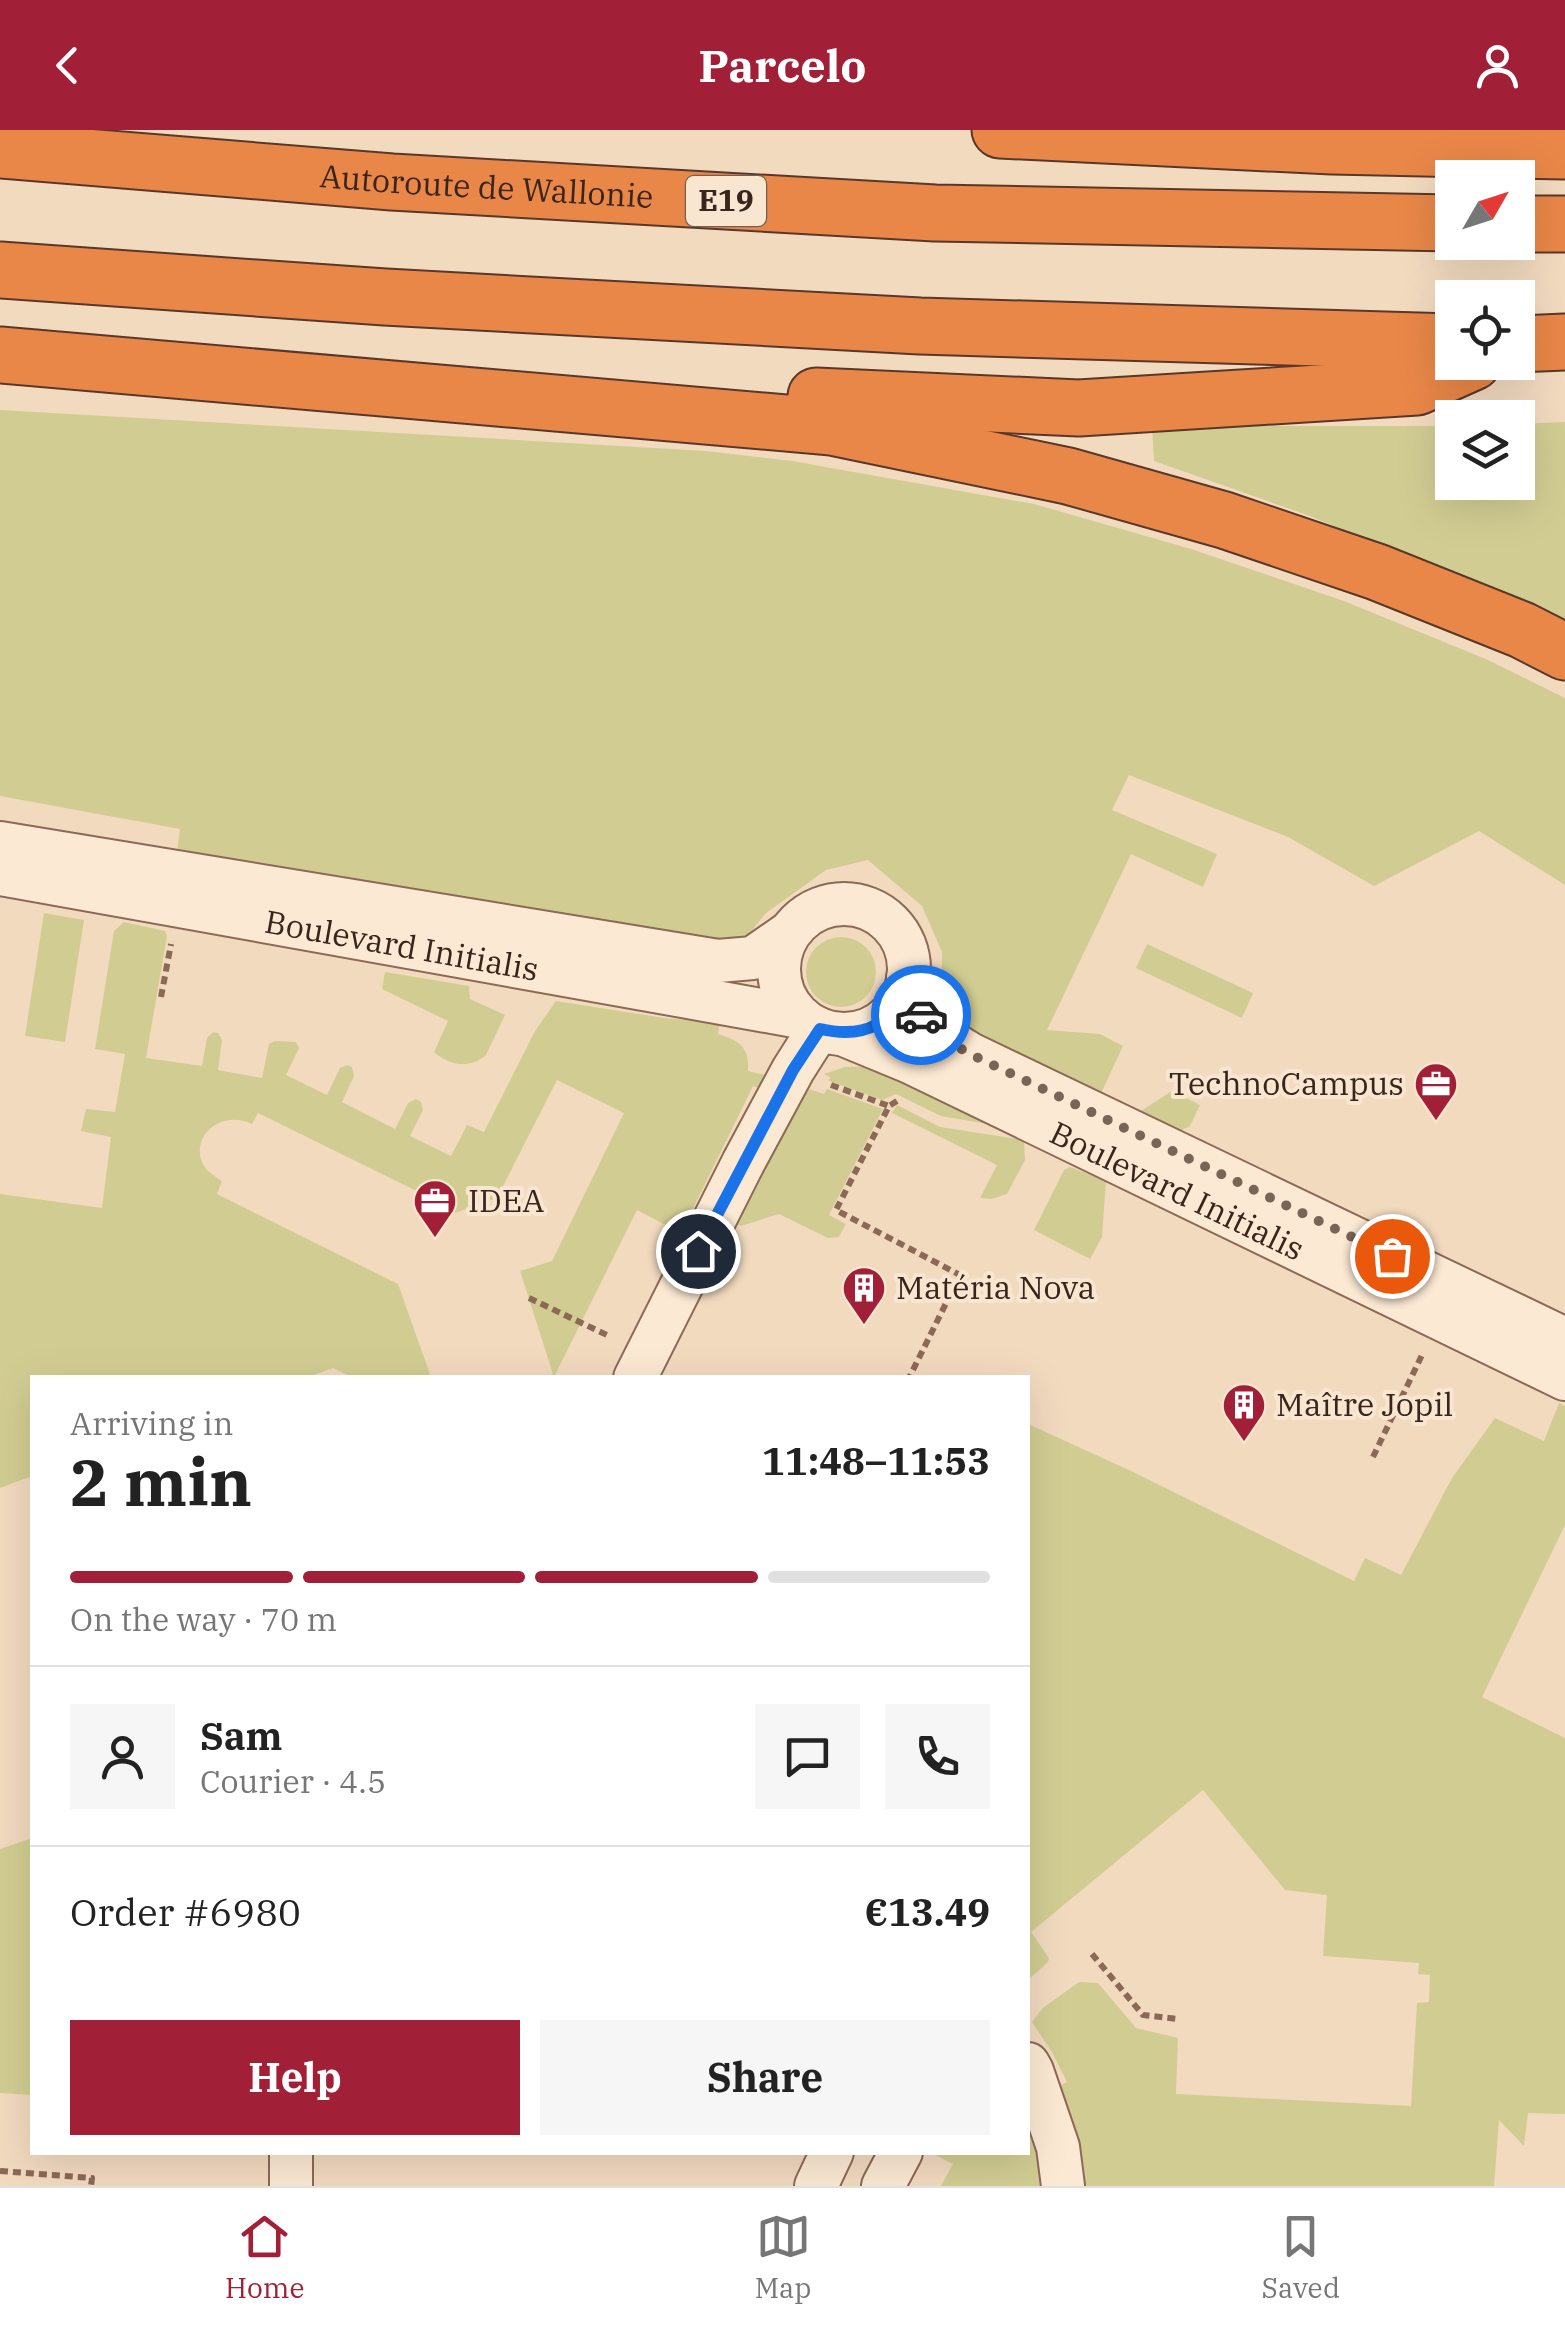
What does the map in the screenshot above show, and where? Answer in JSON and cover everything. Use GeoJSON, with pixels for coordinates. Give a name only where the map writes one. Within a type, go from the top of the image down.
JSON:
{"type":"FeatureCollection","features":[{"type":"Feature","properties":{"kind":"highway"},"geometry":{"type":"LineString","coordinates":[[1000,130],[1332,146],[1565,150]]}},
{"type":"Feature","properties":{"kind":"highway","name":"Autoroute de Wallonie"},"geometry":{"type":"LineString","coordinates":[[0,150],[392,182],[935,213],[1435,223]]}},
{"type":"Feature","properties":{"kind":"highway"},"geometry":{"type":"LineString","coordinates":[[1535,224],[1565,224]]}},
{"type":"Feature","properties":{"kind":"highway"},"geometry":{"type":"LineString","coordinates":[[0,270],[405,298],[920,326],[1435,341]]}},
{"type":"Feature","properties":{"kind":"highway"},"geometry":{"type":"LineString","coordinates":[[1535,343],[1565,342]]}},
{"type":"Feature","properties":{"kind":"highway"},"geometry":{"type":"LineString","coordinates":[[0,355],[832,426],[1068,476],[1224,520],[1377,572],[1522,630],[1565,652]]}},
{"type":"Feature","properties":{"kind":"highway"},"geometry":{"type":"LineString","coordinates":[[488,397],[631,387],[1079,408],[1416,386],[1435,378]]}},
{"type":"Feature","properties":{"kind":"street","name":"Boulevard Initialis"},"geometry":{"type":"LineString","coordinates":[[0,843],[164,900],[718,961],[752,958],[824,907],[844,904],[866,908],[885,919],[900,936],[908,956],[914,1001],[922,1018],[942,1038],[1565,1339]]}},
{"type":"Feature","properties":{"kind":"street","name":"Boulevard Initialis"},"geometry":{"type":"LineString","coordinates":[[0,874],[164,900],[820,1027],[910,1062],[1565,1379]]}},
{"type":"Feature","properties":{"kind":"street"},"geometry":{"type":"LineString","coordinates":[[789,934],[779,968],[781,986],[788,1003],[820,1027],[860,1032],[878,1024],[892,1012],[908,978]]}},
{"type":"Feature","properties":{"kind":"street"},"geometry":{"type":"LineString","coordinates":[[641,1366],[760,1132],[820,1027]]}},
{"type":"Feature","properties":{"kind":"street"},"geometry":{"type":"LineString","coordinates":[[1030,2068],[1058,2146],[1063,2186]]}},
{"type":"Feature","properties":{"kind":"street"},"geometry":{"type":"LineString","coordinates":[[291,2186],[292,2155]]}},
{"type":"Feature","properties":{"kind":"street"},"geometry":{"type":"LineString","coordinates":[[816,2186],[831,2155]]}},
{"type":"Feature","properties":{"kind":"street"},"geometry":{"type":"LineString","coordinates":[[882,2186],[898,2155]]}},
{"type":"Feature","properties":{"kind":"path"},"geometry":{"type":"LineString","coordinates":[[162,997],[164,900]]}},
{"type":"Feature","properties":{"kind":"path"},"geometry":{"type":"LineString","coordinates":[[899,1100],[889,1106],[836,1210],[960,1275],[910,1375]]}},
{"type":"Feature","properties":{"kind":"path"},"geometry":{"type":"LineString","coordinates":[[530,1298],[641,1366]]}},
{"type":"Feature","properties":{"kind":"path"},"geometry":{"type":"LineString","coordinates":[[1374,1457],[1412,1374]]}},
{"type":"Feature","properties":{"kind":"path"},"geometry":{"type":"LineString","coordinates":[[1092,1954],[1143,2015],[1178,2019]]}},
{"type":"Feature","properties":{"kind":"path"},"geometry":{"type":"LineString","coordinates":[[0,2171],[92,2178],[91,2186]]}},
{"type":"Feature","properties":{"kind":"shaded area"},"geometry":{"type":"Polygon","coordinates":[[[0,410],[706,451],[792,461],[1034,504],[1191,549],[1344,601],[1488,660],[1565,698],[1565,885],[1479,831],[1374,886],[1288,837],[1129,775],[1112,810],[1217,854],[1203,887],[1131,854],[1047,1030],[1100,1034],[1123,1046],[1098,1100],[941,1017],[942,952],[922,906],[868,860],[826,870],[766,913],[741,944],[177,852],[180,829],[0,796],[0,410]]]}},
{"type":"Feature","properties":{"kind":"shaded area"},"geometry":{"type":"Polygon","coordinates":[[[1565,422],[1565,624],[1310,516],[1154,461],[1152,426],[1435,426],[1435,500],[1535,500],[1535,423],[1565,422]]]}},
{"type":"Feature","properties":{"kind":"shaded area"},"geometry":{"type":"Polygon","coordinates":[[[44,913],[84,920],[65,1042],[25,1036],[44,913]]]}},
{"type":"Feature","properties":{"kind":"shaded area"},"geometry":{"type":"Polygon","coordinates":[[[124,922],[165,931],[167,936],[146,1058],[202,1066],[207,1038],[213,1032],[222,1040],[218,1070],[262,1078],[269,1044],[296,1042],[299,1048],[286,1075],[327,1095],[340,1068],[348,1065],[354,1076],[342,1102],[395,1129],[408,1103],[416,1099],[423,1110],[410,1136],[451,1156],[467,1125],[484,1132],[535,1031],[556,1001],[720,1023],[718,1034],[737,1042],[745,1051],[748,1071],[770,1076],[764,1090],[753,1086],[681,1233],[637,1210],[555,1375],[550,1375],[553,1374],[520,1271],[552,1261],[624,1113],[557,1080],[497,1198],[444,1217],[439,1202],[258,1113],[252,1124],[227,1120],[216,1124],[202,1140],[200,1150],[208,1171],[222,1181],[217,1194],[398,1284],[430,1375],[348,1375],[333,1368],[314,1375],[30,1375],[30,1477],[0,1488],[0,1194],[102,1208],[111,1137],[81,1131],[86,1109],[115,1112],[125,1054],[95,1049],[114,931],[124,922]]]}},
{"type":"Feature","properties":{"kind":"shaded area"},"geometry":{"type":"Polygon","coordinates":[[[841,937],[866,947],[876,972],[866,997],[841,1007],[816,997],[806,972],[816,947],[841,937]]]}},
{"type":"Feature","properties":{"kind":"shaded area"},"geometry":{"type":"Polygon","coordinates":[[[1147,944],[1253,993],[1242,1018],[1136,968],[1147,944]]]}},
{"type":"Feature","properties":{"kind":"shaded area"},"geometry":{"type":"Polygon","coordinates":[[[385,972],[469,986],[470,999],[505,1015],[486,1055],[460,1064],[434,1052],[448,1021],[382,989],[385,972]]]}},
{"type":"Feature","properties":{"kind":"shaded area"},"geometry":{"type":"Polygon","coordinates":[[[885,1066],[1017,1129],[941,1116],[896,1094],[882,1100],[829,1081],[830,1077],[824,1074],[845,1067],[885,1066]]]}},
{"type":"Feature","properties":{"kind":"shaded area"},"geometry":{"type":"Polygon","coordinates":[[[803,1087],[824,1094],[827,1089],[883,1109],[829,1215],[846,1224],[839,1237],[828,1238],[779,1214],[741,1226],[734,1223],[803,1087]]]}},
{"type":"Feature","properties":{"kind":"shaded area"},"geometry":{"type":"Polygon","coordinates":[[[1172,1091],[1200,1105],[1190,1126],[1178,1137],[1139,1118],[1141,1111],[1172,1091]]]}},
{"type":"Feature","properties":{"kind":"shaded area"},"geometry":{"type":"Polygon","coordinates":[[[897,1105],[940,1127],[1024,1140],[1025,1160],[1007,1194],[980,1198],[997,1165],[892,1113],[897,1105]]]}},
{"type":"Feature","properties":{"kind":"shaded area"},"geometry":{"type":"Polygon","coordinates":[[[1070,1167],[1106,1181],[1102,1237],[1090,1259],[1034,1230],[1064,1170],[1070,1167]]]}},
{"type":"Feature","properties":{"kind":"shaded area"},"geometry":{"type":"Polygon","coordinates":[[[1559,1403],[1565,1406],[1565,1525],[1482,1697],[1565,1738],[1565,2114],[1528,2113],[1524,2146],[1499,2120],[1494,2186],[1083,2186],[1055,2088],[1067,2082],[1032,2022],[1043,2008],[1079,1982],[1098,1983],[1136,2028],[1178,2038],[1176,2094],[1411,2106],[1417,2003],[1429,2002],[1430,1975],[1418,1974],[1419,1963],[1323,1956],[1327,1895],[1285,1890],[1203,1790],[1031,1932],[1049,1958],[1030,1978],[1030,1425],[1354,1581],[1365,1558],[1401,1575],[1452,1478],[1495,1418],[1544,1441],[1559,1403]]]}},
{"type":"Feature","properties":{"kind":"shaded area"},"geometry":{"type":"Polygon","coordinates":[[[30,1839],[30,2095],[0,2093],[0,1849],[30,1839]]]}},
{"type":"Feature","properties":{"kind":"shaded area"},"geometry":{"type":"Polygon","coordinates":[[[1030,2136],[1041,2186],[941,2186],[953,2164],[935,2155],[1030,2155],[1030,2136]]]}},
{"type":"Feature","properties":{"kind":"way so far"},"geometry":{"type":"LineString","coordinates":[[921,1015],[942,1038],[970,1054],[1392,1256]]}},
{"type":"Feature","properties":{"kind":"place","name":"TechnoCampus"},"geometry":{"type":"Point","coordinates":[1436,1122]}},
{"type":"Feature","properties":{"kind":"place","name":"IDEA"},"geometry":{"type":"Point","coordinates":[435,1239]}},
{"type":"Feature","properties":{"kind":"place","name":"Matéria Nova"},"geometry":{"type":"Point","coordinates":[864,1326]}},
{"type":"Feature","properties":{"kind":"place","name":"Maître Jopil"},"geometry":{"type":"Point","coordinates":[1244,1443]}},
{"type":"Feature","properties":{"kind":"route"},"geometry":{"type":"LineString","coordinates":[[698,1251],[793,1070],[820,1029],[842,1034],[878,1024],[892,1012],[908,978],[921,1015]]}}]}
